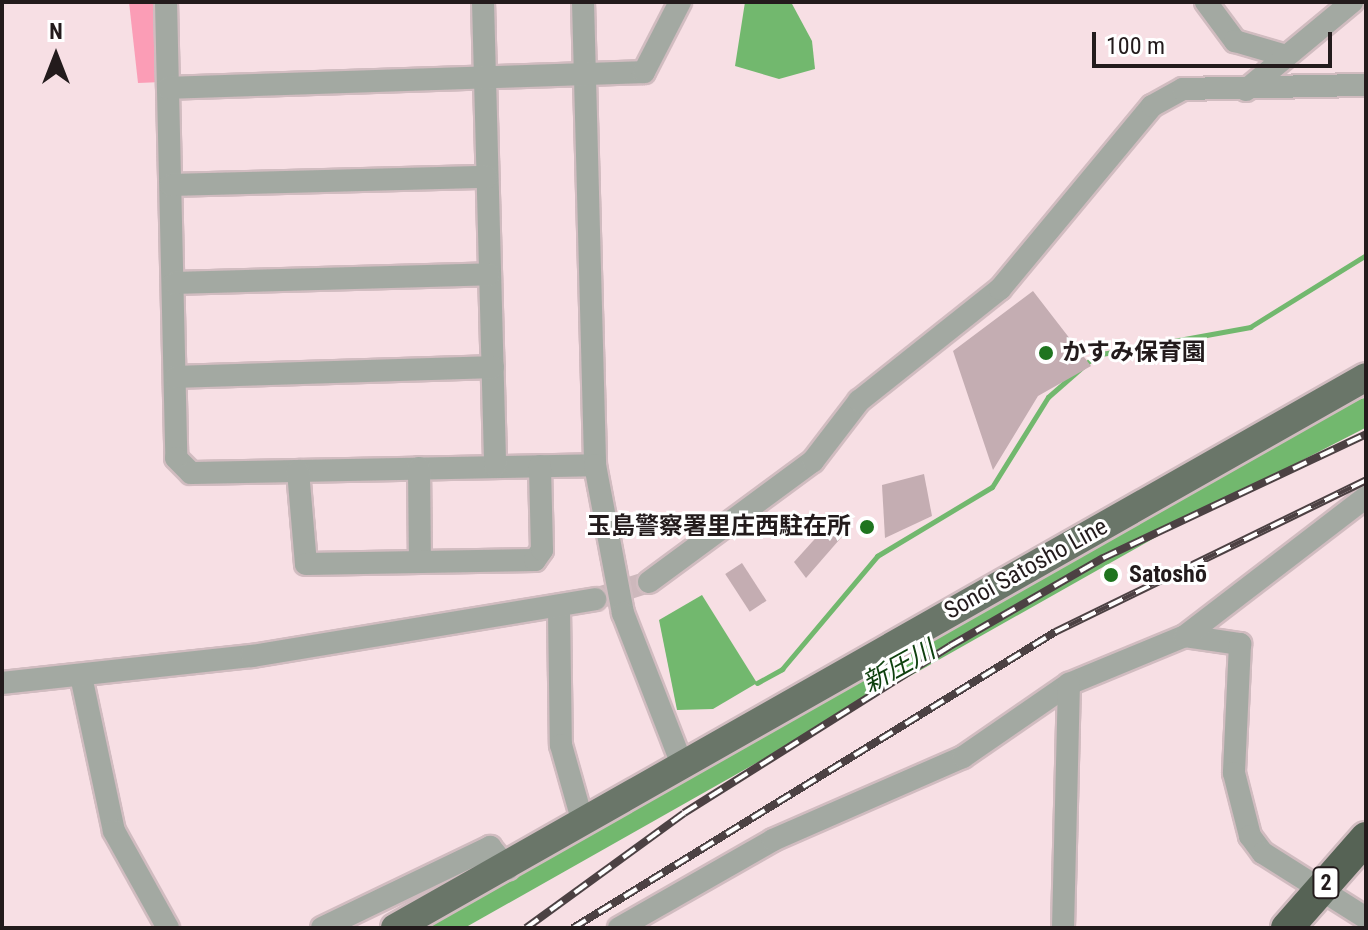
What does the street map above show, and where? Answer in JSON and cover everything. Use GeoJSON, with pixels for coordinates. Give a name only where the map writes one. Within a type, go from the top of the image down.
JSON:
{"type":"FeatureCollection","features":[{"type":"Feature","properties":{"kind":"highway","name":"2"},"geometry":{"type":"LineString","coordinates":[[1287,928],[1366,838]]}},
{"type":"Feature","properties":{"kind":"main road","name":"Sonoi Satosho Line"},"geometry":{"type":"LineString","coordinates":[[395,928],[508,869],[682,764],[1366,377]]}},
{"type":"Feature","properties":{"kind":"street"},"geometry":{"type":"LineString","coordinates":[[166,2],[175,283],[176,458],[191,473],[595,465]]}},
{"type":"Feature","properties":{"kind":"street"},"geometry":{"type":"LineString","coordinates":[[483,2],[495,466]]}},
{"type":"Feature","properties":{"kind":"street"},"geometry":{"type":"LineString","coordinates":[[583,2],[595,465],[623,613],[682,764]]}},
{"type":"Feature","properties":{"kind":"street"},"geometry":{"type":"LineString","coordinates":[[168,88],[584,79],[650,67],[680,2]]}},
{"type":"Feature","properties":{"kind":"street"},"geometry":{"type":"LineString","coordinates":[[1206,2],[1235,41],[1283,55]]}},
{"type":"Feature","properties":{"kind":"street"},"geometry":{"type":"LineString","coordinates":[[1246,90],[1283,55],[1352,2]]}},
{"type":"Feature","properties":{"kind":"street"},"geometry":{"type":"LineString","coordinates":[[649,582],[813,461],[859,401],[1000,289],[1152,106],[1183,89],[1366,85]]}},
{"type":"Feature","properties":{"kind":"street"},"geometry":{"type":"LineString","coordinates":[[171,185],[487,177]]}},
{"type":"Feature","properties":{"kind":"street"},"geometry":{"type":"LineString","coordinates":[[175,283],[489,274]]}},
{"type":"Feature","properties":{"kind":"street"},"geometry":{"type":"LineString","coordinates":[[176,377],[493,367]]}},
{"type":"Feature","properties":{"kind":"street"},"geometry":{"type":"LineString","coordinates":[[298,471],[306,564],[535,560],[542,550],[540,466]]}},
{"type":"Feature","properties":{"kind":"street"},"geometry":{"type":"LineString","coordinates":[[419,468],[420,562]]}},
{"type":"Feature","properties":{"kind":"street"},"geometry":{"type":"LineString","coordinates":[[619,928],[773,840],[963,757],[1069,684],[1185,636],[1366,497]]}},
{"type":"Feature","properties":{"kind":"street"},"geometry":{"type":"LineString","coordinates":[[2,683],[81,676],[559,610],[595,599]]}},
{"type":"Feature","properties":{"kind":"street"},"geometry":{"type":"LineString","coordinates":[[559,610],[561,745],[583,823]]}},
{"type":"Feature","properties":{"kind":"street"},"geometry":{"type":"LineString","coordinates":[[1185,636],[1240,644],[1234,773],[1250,836],[1263,853],[1322,887],[1366,918]]}},
{"type":"Feature","properties":{"kind":"street"},"geometry":{"type":"LineString","coordinates":[[81,676],[114,831],[168,928]]}},
{"type":"Feature","properties":{"kind":"street"},"geometry":{"type":"LineString","coordinates":[[1063,928],[1069,684]]}},
{"type":"Feature","properties":{"kind":"street"},"geometry":{"type":"LineString","coordinates":[[322,928],[490,847],[508,869]]}},
{"type":"Feature","properties":{"kind":"shaded area"},"geometry":{"type":"Polygon","coordinates":[[[129,2],[161,2],[162,82],[138,83],[129,2]]]}},
{"type":"Feature","properties":{"kind":"shaded area"},"geometry":{"type":"Polygon","coordinates":[[[745,2],[791,2],[812,41],[815,69],[779,79],[735,66],[745,2]]]}},
{"type":"Feature","properties":{"kind":"shaded area"},"geometry":{"type":"Polygon","coordinates":[[[702,595],[757,683],[713,709],[677,710],[659,620],[702,595]]]}},
{"type":"Feature","properties":{"kind":"building"},"geometry":{"type":"Polygon","coordinates":[[[1033,291],[1091,366],[1038,396],[993,470],[953,351],[1033,291]]]}},
{"type":"Feature","properties":{"kind":"building"},"geometry":{"type":"Polygon","coordinates":[[[924,474],[932,516],[885,538],[882,485],[924,474]]]}},
{"type":"Feature","properties":{"kind":"building"},"geometry":{"type":"Polygon","coordinates":[[[831,521],[846,532],[806,578],[794,562],[831,521]]]}},
{"type":"Feature","properties":{"kind":"building"},"geometry":{"type":"Polygon","coordinates":[[[742,563],[767,601],[750,612],[725,574],[742,563]]]}},
{"type":"Feature","properties":{"kind":"waterway"},"geometry":{"type":"LineString","coordinates":[[757,683],[782,669],[877,556],[992,487],[1048,397],[1096,355],[1250,327],[1366,255]]}},
{"type":"Feature","properties":{"kind":"waterway","name":"新圧川"},"geometry":{"type":"LineString","coordinates":[[436,928],[1186,504],[1366,412]]}},
{"type":"Feature","properties":{"kind":"tunnel"},"geometry":{"type":"LineString","coordinates":[[595,599],[649,582]]}},
{"type":"Feature","properties":{"kind":"railway"},"geometry":{"type":"LineString","coordinates":[[526,928],[684,813],[950,646],[1103,558],[1366,434]]}},
{"type":"Feature","properties":{"kind":"railway"},"geometry":{"type":"LineString","coordinates":[[573,928],[1055,632],[1366,480]]}},
{"type":"Feature","properties":{"kind":"place","name":"かすみ保育園"},"geometry":{"type":"Point","coordinates":[1046,353]}},
{"type":"Feature","properties":{"kind":"place","name":"玉島警察署里庄西駐在所"},"geometry":{"type":"Point","coordinates":[867,527]}},
{"type":"Feature","properties":{"kind":"place","name":"Satoshō"},"geometry":{"type":"Point","coordinates":[1111,575]}}]}
